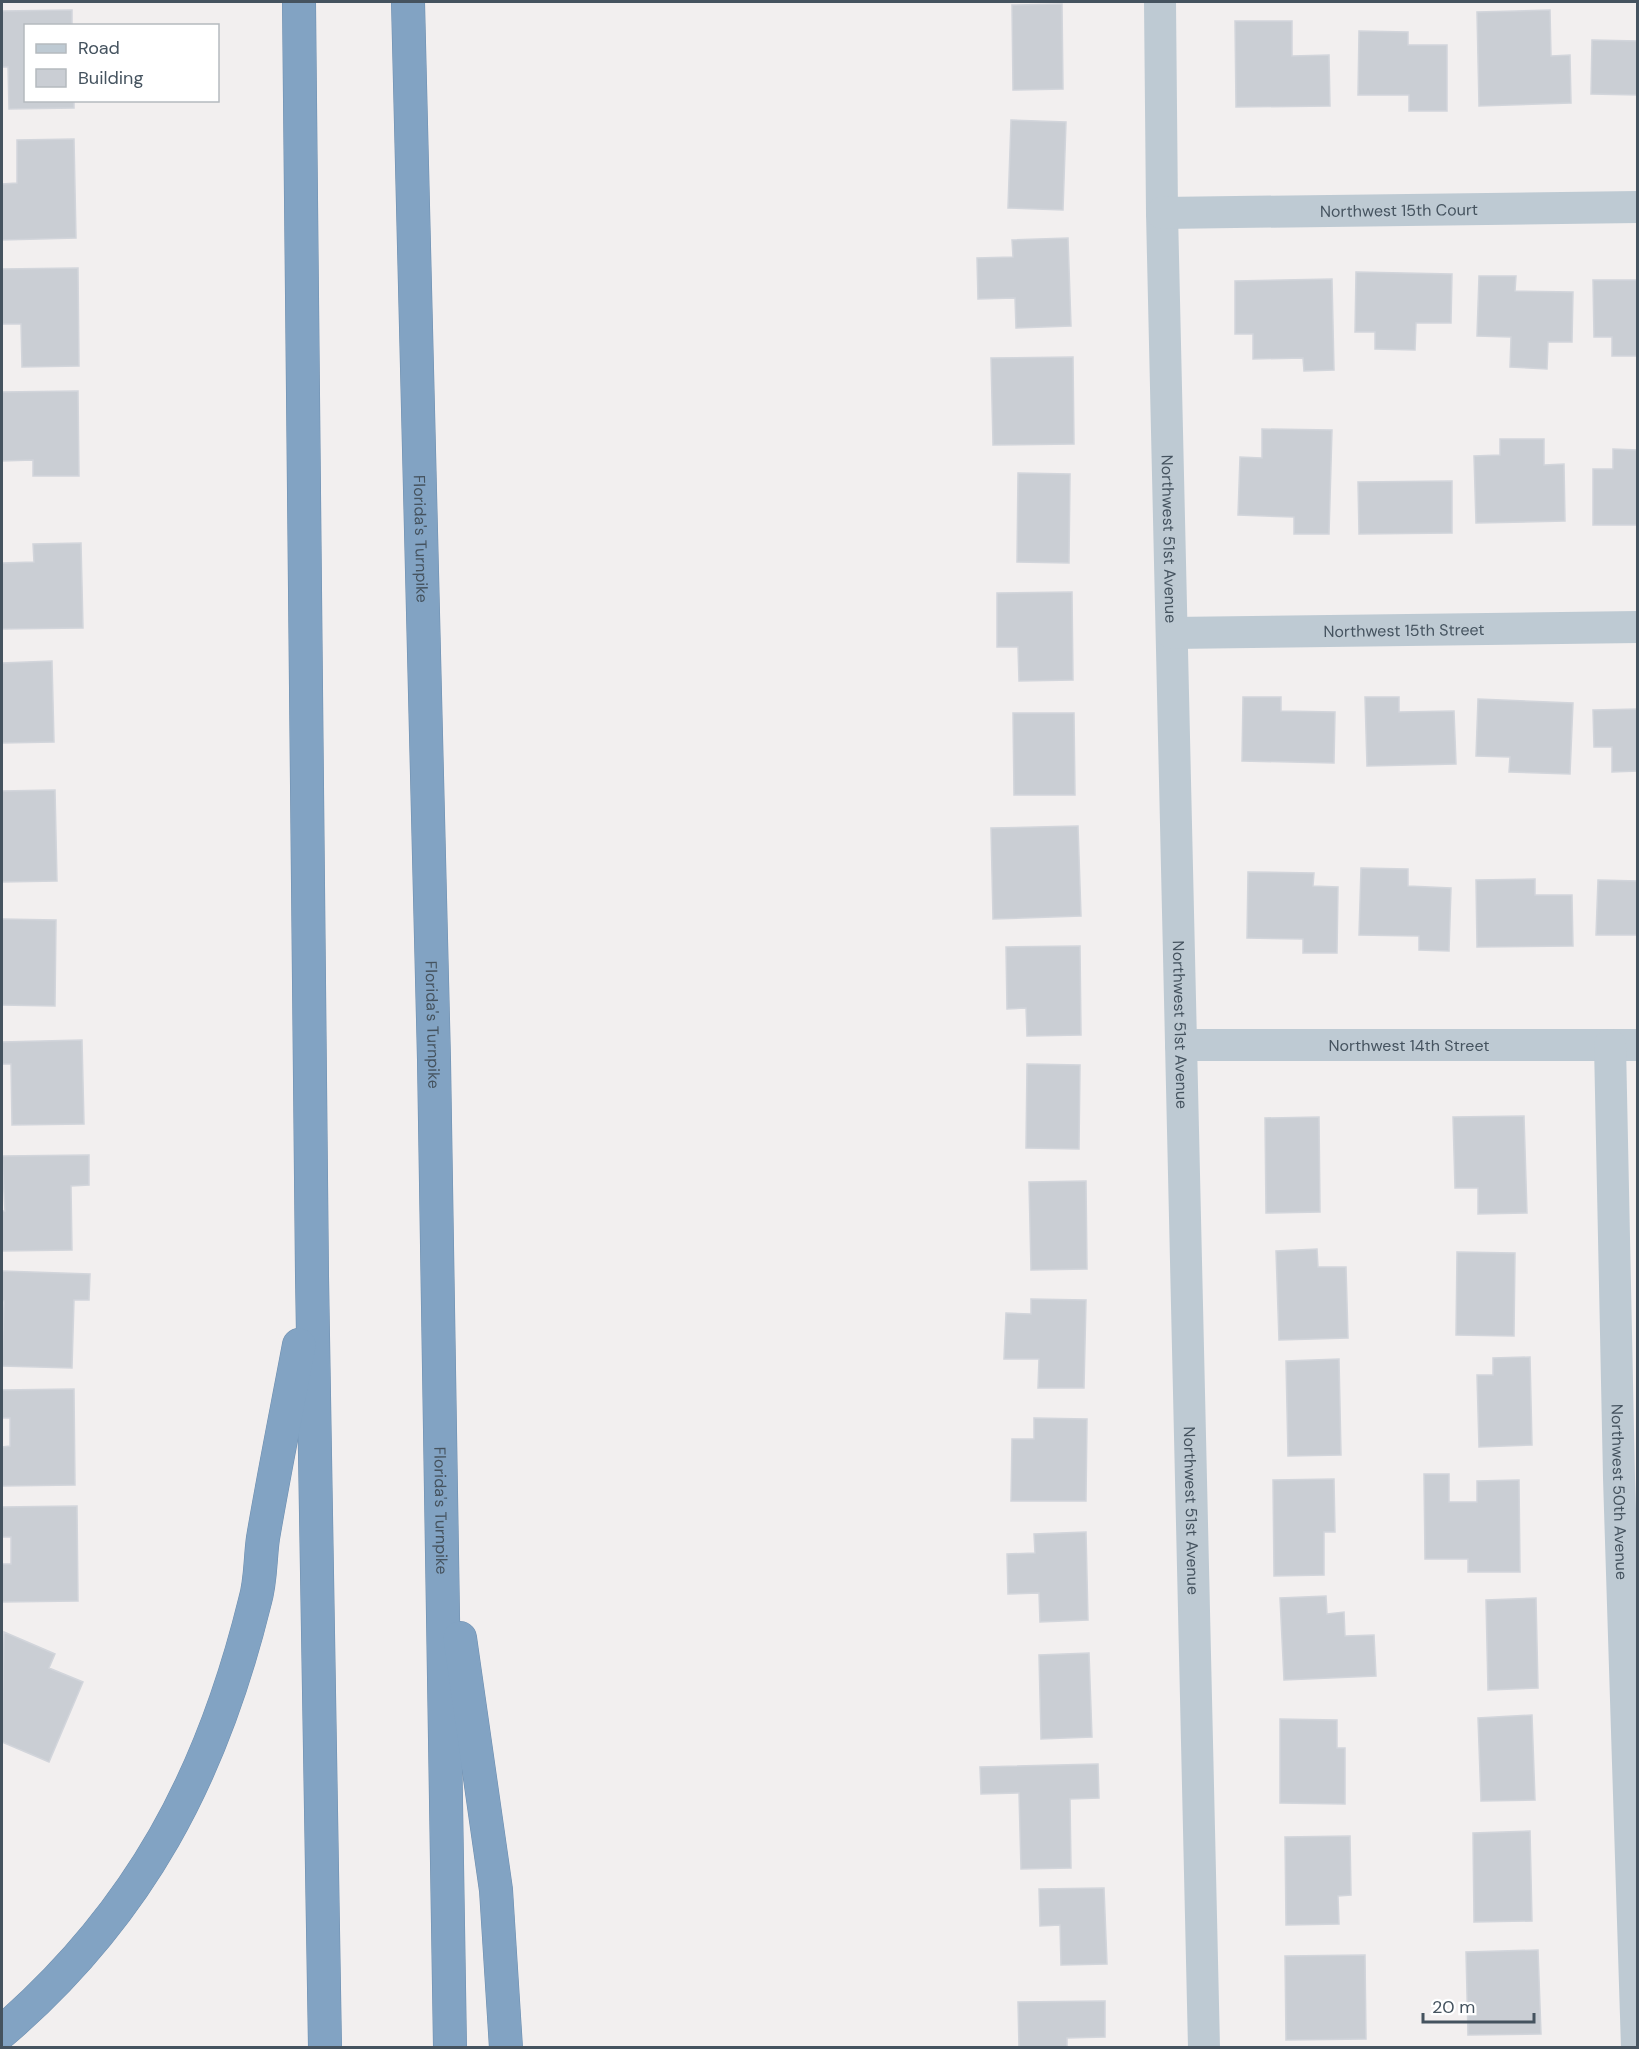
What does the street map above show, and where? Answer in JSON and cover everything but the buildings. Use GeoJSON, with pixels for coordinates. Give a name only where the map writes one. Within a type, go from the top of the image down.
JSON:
{"type":"FeatureCollection","features":[{"type":"Feature","properties":{"kind":"highway"},"geometry":{"type":"LineString","coordinates":[[299,2],[312,1276],[325,2048]]}},
{"type":"Feature","properties":{"kind":"highway","name":"Florida's Turnpike"},"geometry":{"type":"LineString","coordinates":[[408,2],[434,1060],[450,2048]]}},
{"type":"Feature","properties":{"kind":"highway"},"geometry":{"type":"LineString","coordinates":[[2,2032],[44,1995],[84,1953],[130,1892],[170,1831],[202,1766],[232,1688],[256,1598],[263,1540],[312,1276]]}},
{"type":"Feature","properties":{"kind":"highway"},"geometry":{"type":"LineString","coordinates":[[440,1498],[496,1890],[506,2048]]}},
{"type":"Feature","properties":{"kind":"street","name":"Northwest 51st Avenue"},"geometry":{"type":"LineString","coordinates":[[1160,2],[1162,213],[1204,2048]]}},
{"type":"Feature","properties":{"kind":"street","name":"Northwest 15th Court"},"geometry":{"type":"LineString","coordinates":[[1162,213],[1638,207]]}},
{"type":"Feature","properties":{"kind":"street","name":"Northwest 15th Street"},"geometry":{"type":"LineString","coordinates":[[1172,633],[1638,627]]}},
{"type":"Feature","properties":{"kind":"street","name":"Northwest 14th Street"},"geometry":{"type":"LineString","coordinates":[[1181,1045],[1624,1045]]}},
{"type":"Feature","properties":{"kind":"street","name":"Northwest 50th Avenue"},"geometry":{"type":"LineString","coordinates":[[1624,1045],[1637,2048]]}}]}
